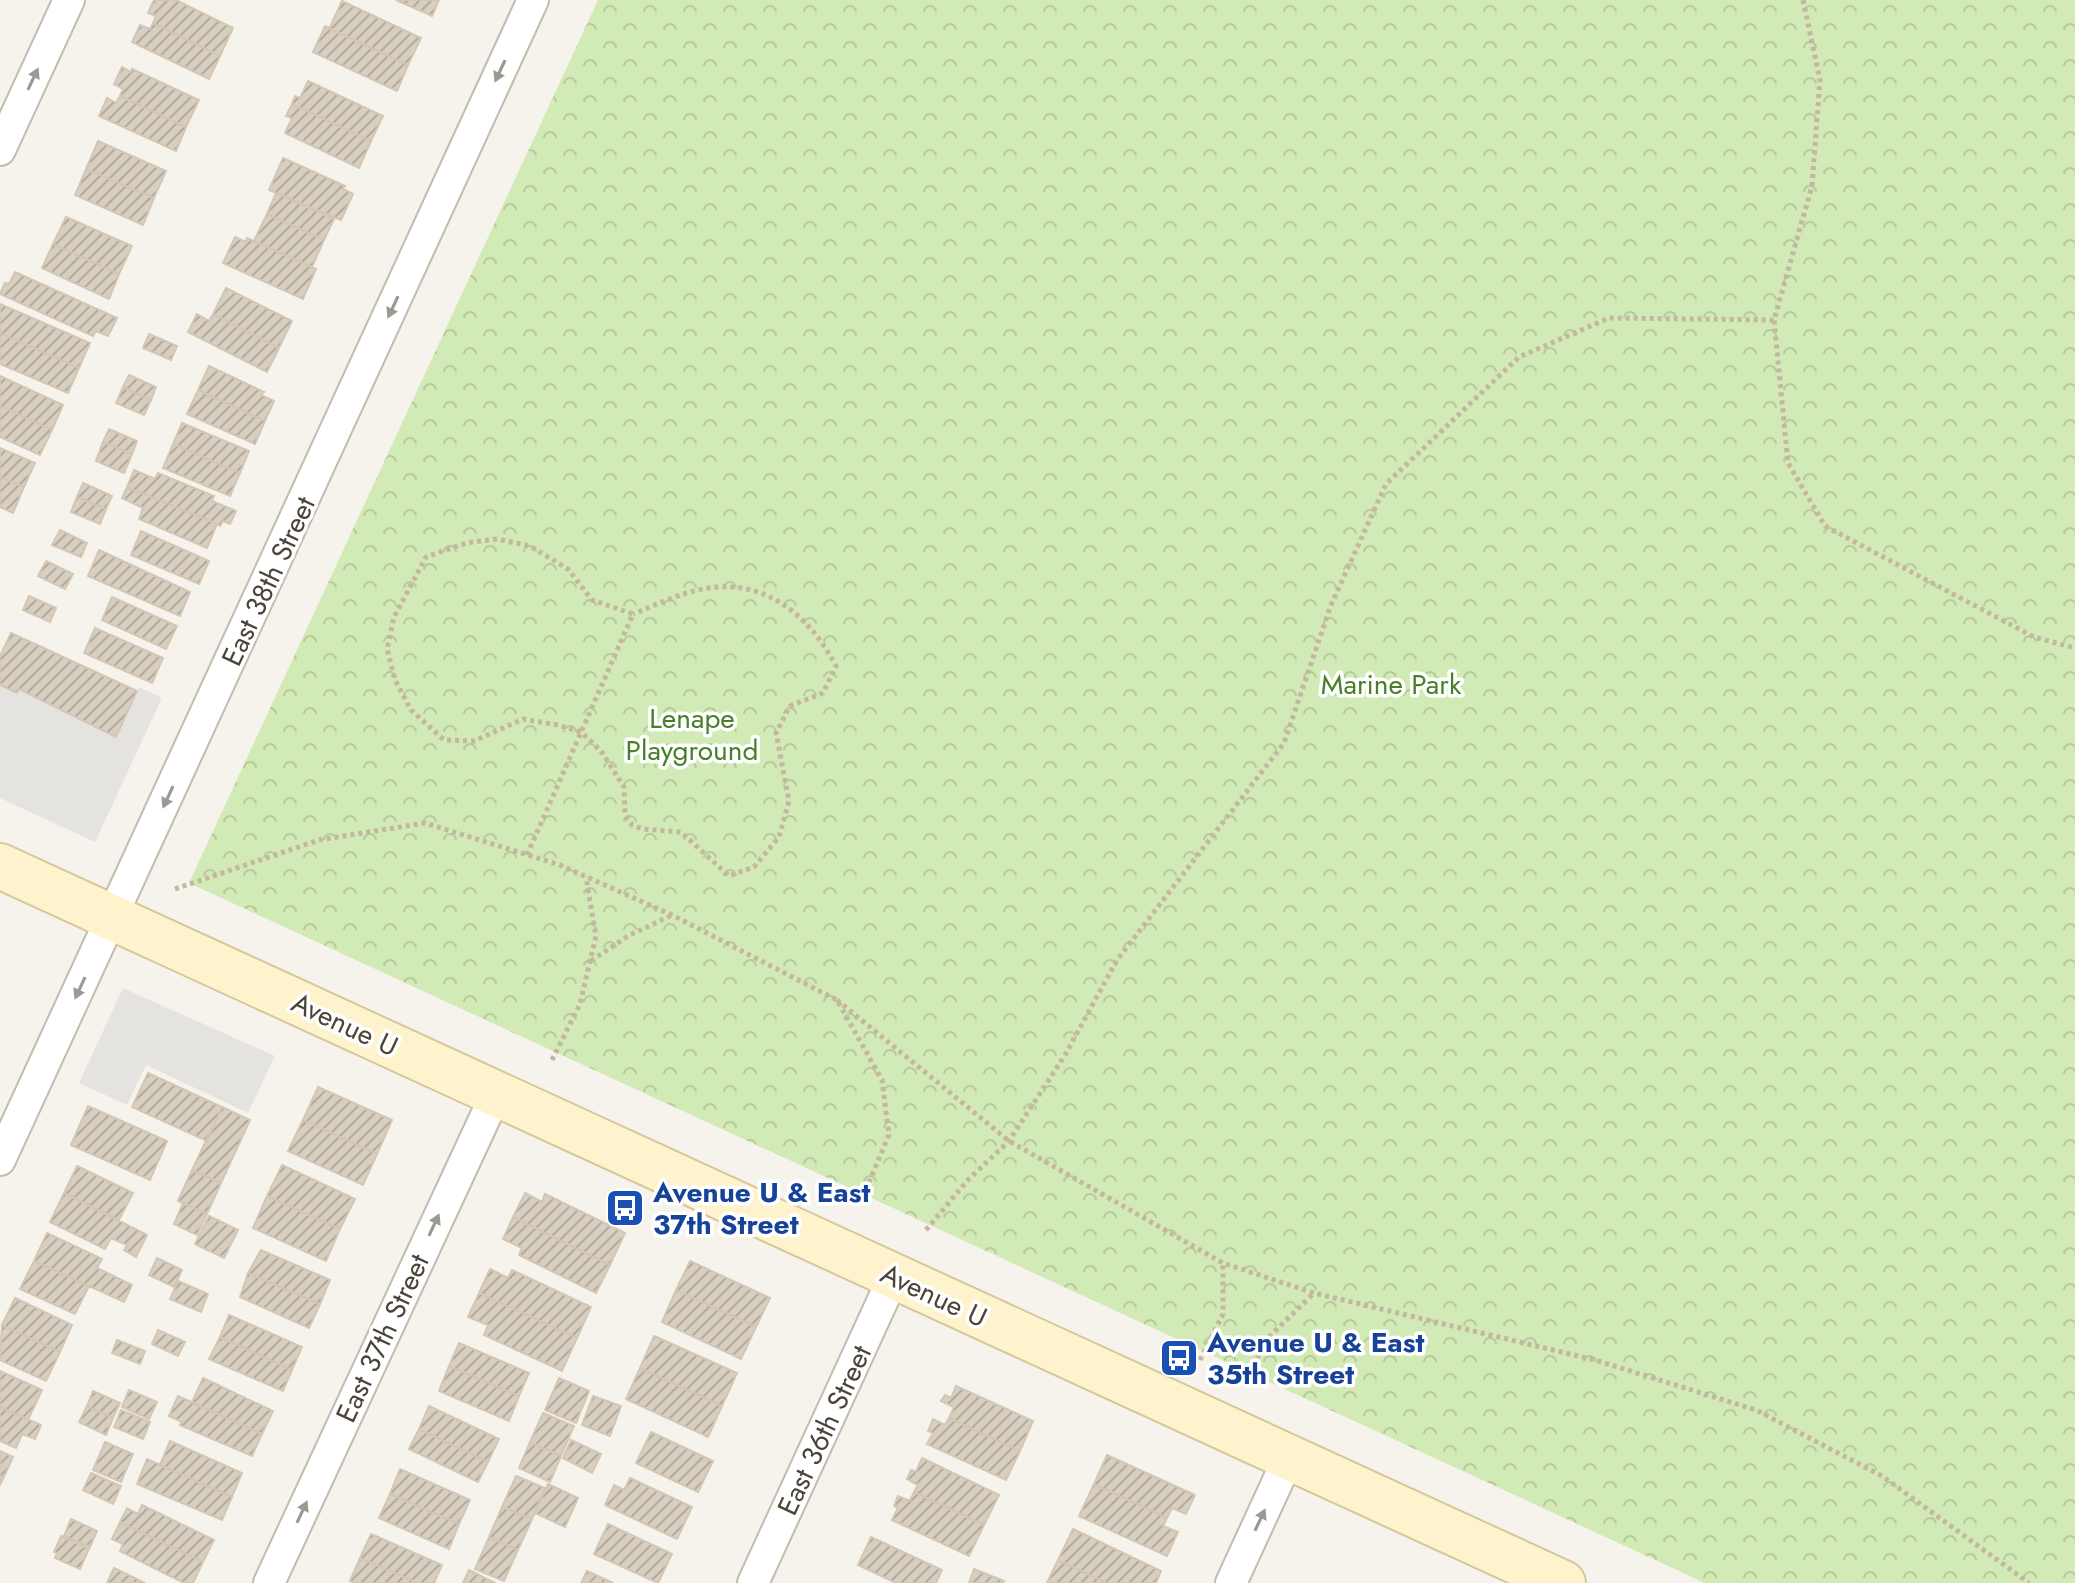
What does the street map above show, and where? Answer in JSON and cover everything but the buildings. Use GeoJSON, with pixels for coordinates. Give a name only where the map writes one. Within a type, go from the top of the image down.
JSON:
{"type":"FeatureCollection","features":[{"type":"Feature","properties":{"kind":"main road","name":"Avenue U"},"geometry":{"type":"LineString","coordinates":[[0,866],[1563,1583]]}},
{"type":"Feature","properties":{"kind":"street"},"geometry":{"type":"LineString","coordinates":[[0,150],[69,0]]}},
{"type":"Feature","properties":{"kind":"street","name":"East 38th Street"},"geometry":{"type":"LineString","coordinates":[[0,1160],[533,0]]}},
{"type":"Feature","properties":{"kind":"street","name":"East 37th Street"},"geometry":{"type":"LineString","coordinates":[[269,1583],[496,1094]]}},
{"type":"Feature","properties":{"kind":"street","name":"East 36th Street"},"geometry":{"type":"LineString","coordinates":[[753,1583],[894,1276]]}},
{"type":"Feature","properties":{"kind":"street"},"geometry":{"type":"LineString","coordinates":[[1231,1583],[1289,1457]]}},
{"type":"Feature","properties":{"kind":"path"},"geometry":{"type":"LineString","coordinates":[[1803,0],[1820,80],[1812,186],[1774,320],[1788,463],[1825,526],[2034,637],[2075,648]]}},
{"type":"Feature","properties":{"kind":"path"},"geometry":{"type":"LineString","coordinates":[[926,1230],[967,1181],[1009,1141],[1065,1055],[1117,960],[1284,743],[1331,605],[1386,484],[1519,357],[1609,318],[1774,320]]}},
{"type":"Feature","properties":{"kind":"path"},"geometry":{"type":"LineString","coordinates":[[497,539],[530,546],[568,569],[592,600],[633,614],[702,589],[732,586],[761,591],[794,611],[823,641],[836,666],[823,693],[790,706],[776,733],[789,801],[779,837],[754,867],[729,876],[681,832],[643,829],[632,825],[625,815],[624,787],[601,751],[581,732],[523,719],[474,741],[444,740],[411,710],[395,680],[387,649],[394,617],[426,557],[466,543],[497,539]]}},
{"type":"Feature","properties":{"kind":"path"},"geometry":{"type":"LineString","coordinates":[[527,855],[633,614]]}},
{"type":"Feature","properties":{"kind":"path"},"geometry":{"type":"LineString","coordinates":[[175,889],[319,840],[425,823],[560,865],[672,915],[837,1000],[1009,1141],[1223,1263],[1314,1293],[1595,1360],[1756,1410],[1882,1476],[2029,1583]]}},
{"type":"Feature","properties":{"kind":"path"},"geometry":{"type":"LineString","coordinates":[[552,1060],[580,1004],[596,936],[586,877]]}},
{"type":"Feature","properties":{"kind":"path"},"geometry":{"type":"LineString","coordinates":[[590,961],[628,936],[672,915]]}},
{"type":"Feature","properties":{"kind":"path"},"geometry":{"type":"LineString","coordinates":[[837,1000],[882,1080],[889,1135],[861,1201]]}},
{"type":"Feature","properties":{"kind":"path"},"geometry":{"type":"LineString","coordinates":[[1200,1360],[1223,1314],[1223,1263]]}},
{"type":"Feature","properties":{"kind":"path"},"geometry":{"type":"LineString","coordinates":[[1246,1379],[1268,1338],[1314,1293]]}},
{"type":"Feature","properties":{"kind":"green space","name":"Marine Park"},"geometry":{"type":"Polygon","coordinates":[[[598,0],[2075,0],[2075,1583],[1705,1583],[189,883],[598,0]]]}},
{"type":"Feature","properties":{"kind":"shaded area"},"geometry":{"type":"Polygon","coordinates":[[[0,679],[117,734],[139,687],[162,698],[95,842],[0,798],[0,679]]]}},
{"type":"Feature","properties":{"kind":"shaded area"},"geometry":{"type":"Polygon","coordinates":[[[123,988],[275,1056],[248,1113],[146,1065],[127,1105],[79,1083],[123,988]]]}},
{"type":"Feature","properties":{"kind":"place","name":"Avenue U & East 37th Street"},"geometry":{"type":"Point","coordinates":[625,1208]}},
{"type":"Feature","properties":{"kind":"place","name":"Avenue U & East 35th Street"},"geometry":{"type":"Point","coordinates":[1179,1358]}},
{"type":"Feature","properties":{"kind":"park label","name":"Lenape Playground"},"geometry":{"type":"Point","coordinates":[692,734]}}]}
